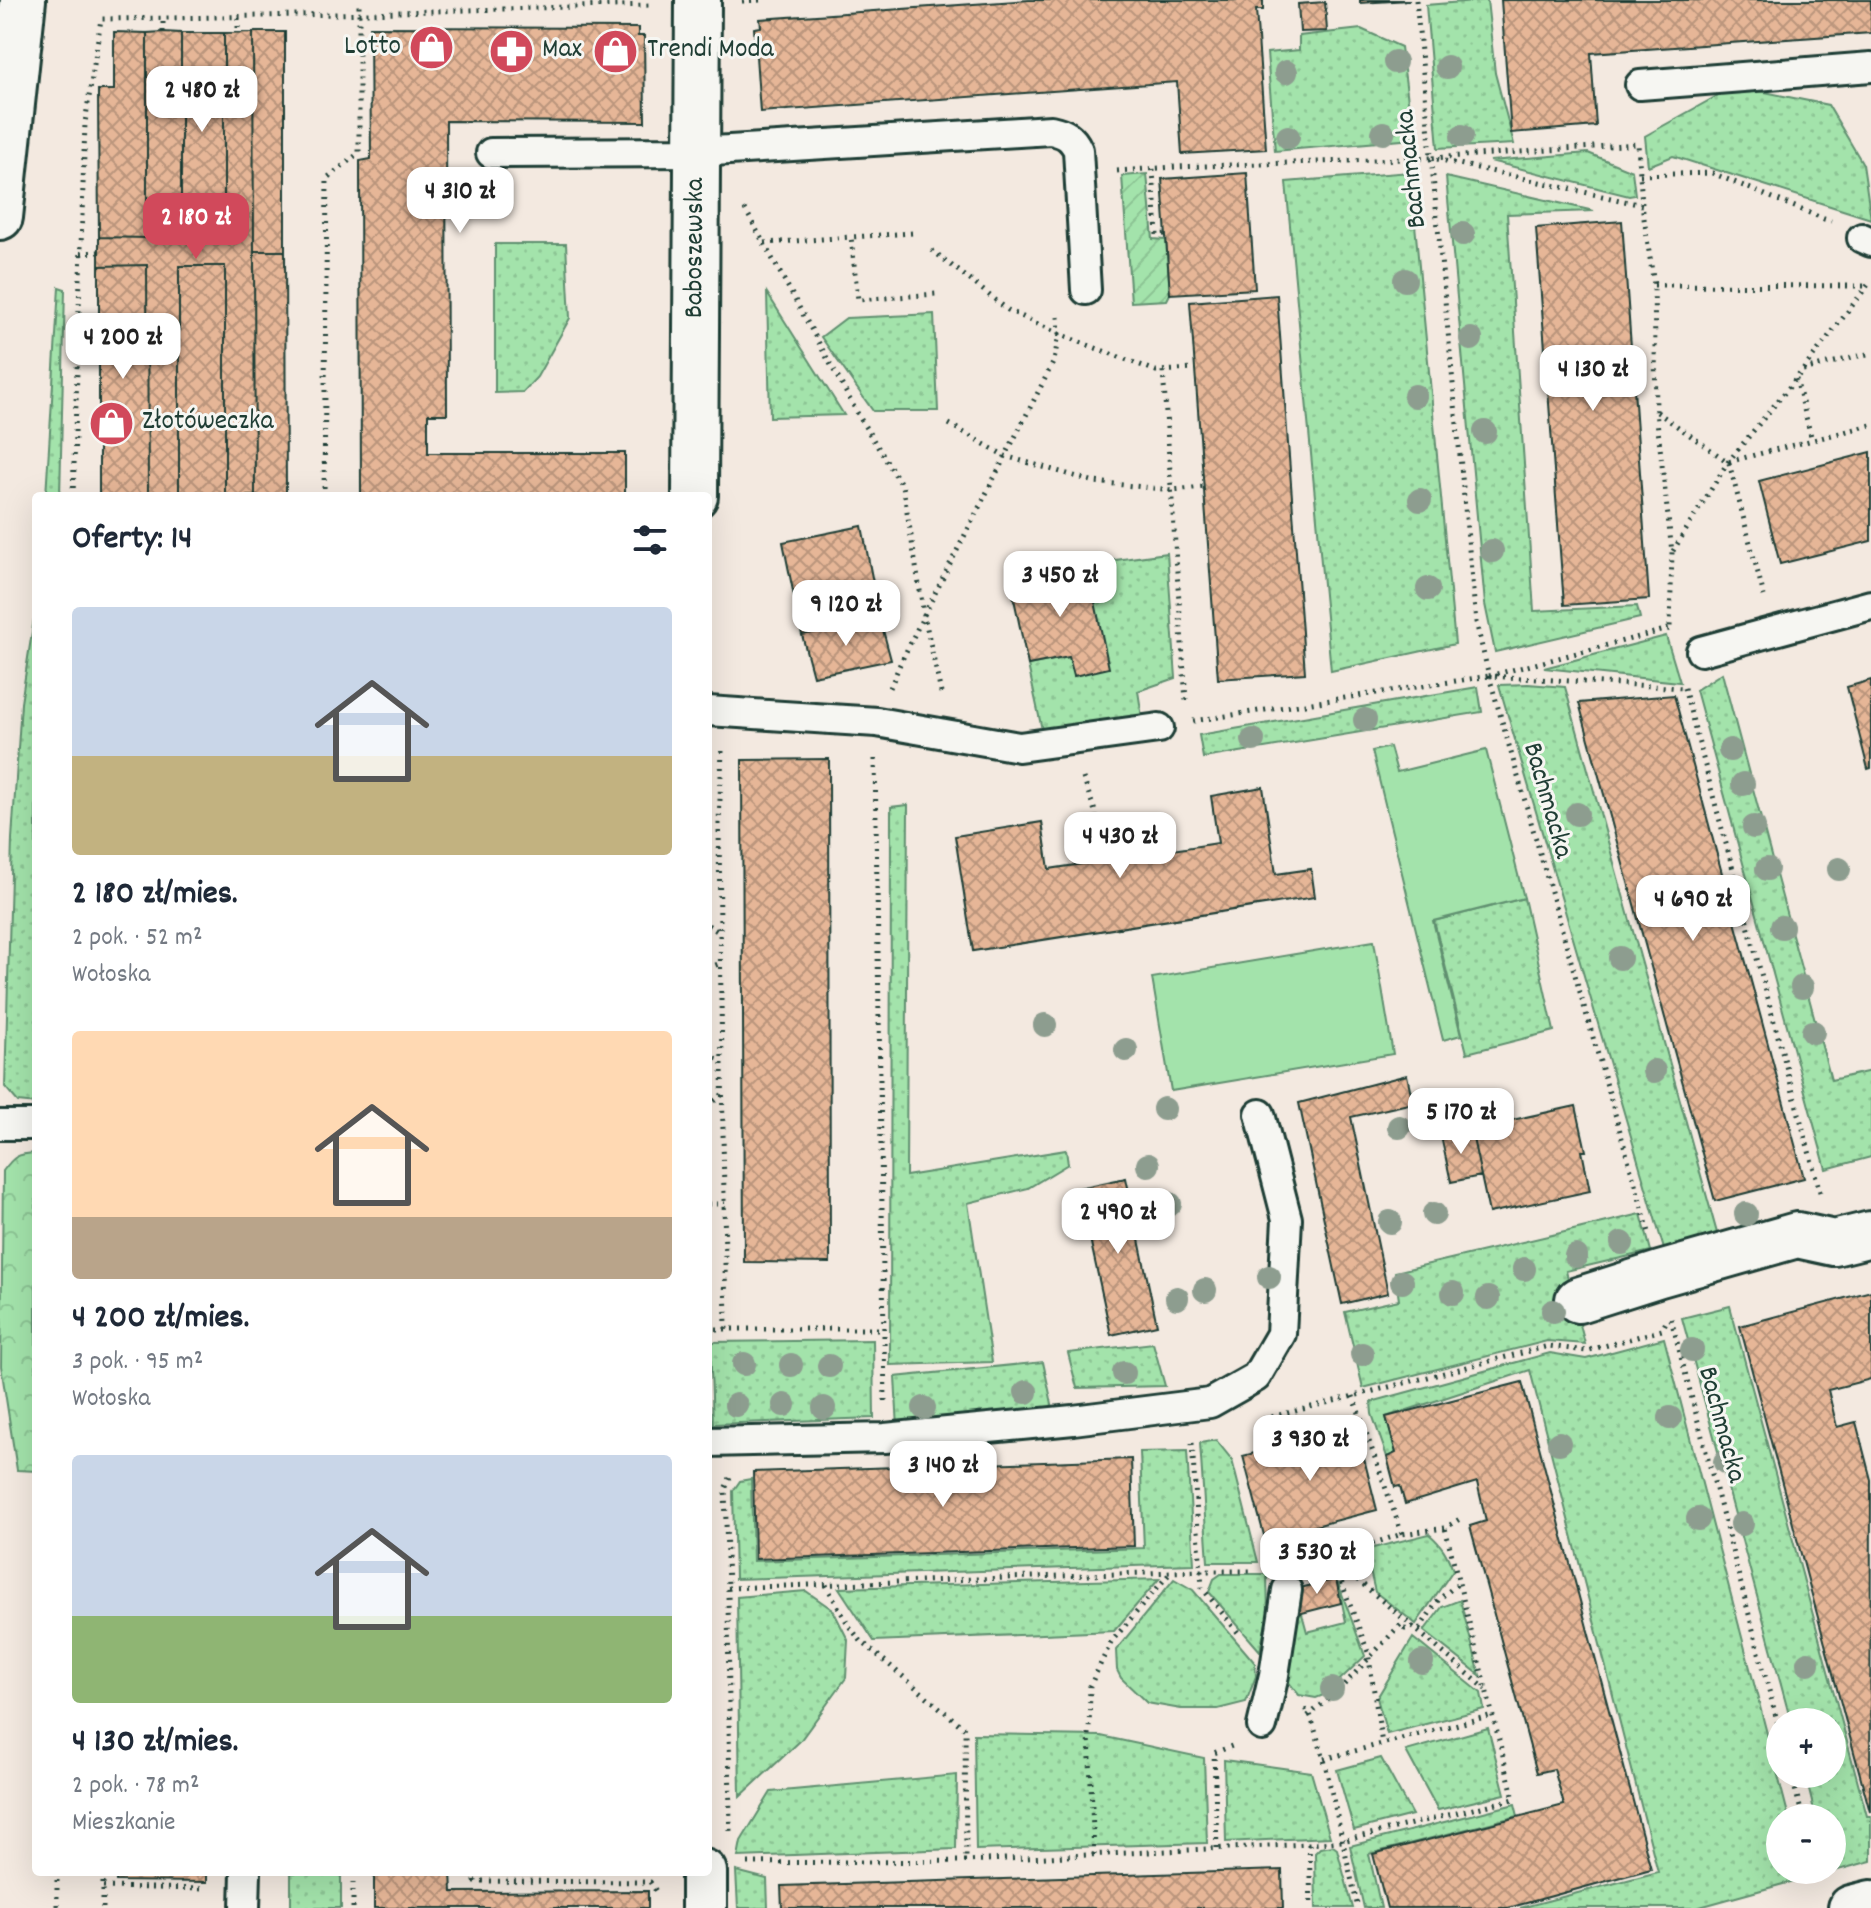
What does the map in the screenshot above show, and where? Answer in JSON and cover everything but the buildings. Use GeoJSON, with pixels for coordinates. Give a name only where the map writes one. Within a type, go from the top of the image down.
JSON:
{"type":"FeatureCollection","features":[{"type":"Feature","properties":{"kind":"street"},"geometry":{"type":"LineString","coordinates":[[0,217],[23,0]]}},
{"type":"Feature","properties":{"kind":"street","name":"Baboszewska"},"geometry":{"type":"LineString","coordinates":[[695,492],[715,152],[698,1]]}},
{"type":"Feature","properties":{"kind":"street"},"geometry":{"type":"LineString","coordinates":[[1578,1300],[1665,1294],[1797,1235],[1852,1238]]}},
{"type":"Feature","properties":{"kind":"street"},"geometry":{"type":"LineString","coordinates":[[704,1908],[717,1860]]}},
{"type":"Feature","properties":{"kind":"street"},"geometry":{"type":"LineString","coordinates":[[1851,1908],[1871,1903]]}},
{"type":"Feature","properties":{"kind":"lane"},"geometry":{"type":"LineString","coordinates":[[1640,85],[1871,67]]}},
{"type":"Feature","properties":{"kind":"lane"},"geometry":{"type":"LineString","coordinates":[[491,153],[715,152],[1051,130],[1073,140],[1078,150],[1086,290]]}},
{"type":"Feature","properties":{"kind":"lane"},"geometry":{"type":"LineString","coordinates":[[1701,651],[1871,605]]}},
{"type":"Feature","properties":{"kind":"lane"},"geometry":{"type":"LineString","coordinates":[[712,711],[877,722],[1019,747],[1159,728]]}},
{"type":"Feature","properties":{"kind":"lane"},"geometry":{"type":"LineString","coordinates":[[712,1442],[885,1438],[1073,1420],[1210,1403],[1256,1377],[1281,1334],[1287,1219],[1260,1114]]}},
{"type":"Feature","properties":{"kind":"lane"},"geometry":{"type":"LineString","coordinates":[[0,1125],[32,1125]]}},
{"type":"Feature","properties":{"kind":"lane"},"geometry":{"type":"LineString","coordinates":[[1262,1726],[1274,1675],[1287,1590]]}},
{"type":"Feature","properties":{"kind":"lane"},"geometry":{"type":"LineString","coordinates":[[245,1908],[246,1876]]}},
{"type":"Feature","properties":{"kind":"path"},"geometry":{"type":"LineString","coordinates":[[324,492],[327,178],[359,153],[359,0]]}},
{"type":"Feature","properties":{"kind":"path"},"geometry":{"type":"LineString","coordinates":[[73,492],[85,123],[101,19],[238,18],[761,0]]}},
{"type":"Feature","properties":{"kind":"path","name":"Bachmacka"},"geometry":{"type":"LineString","coordinates":[[1416,0],[1476,622],[1629,1159],[1774,1708]]}},
{"type":"Feature","properties":{"kind":"path"},"geometry":{"type":"LineString","coordinates":[[163,18],[163,32]]}},
{"type":"Feature","properties":{"kind":"path"},"geometry":{"type":"LineString","coordinates":[[238,18],[238,33]]}},
{"type":"Feature","properties":{"kind":"path"},"geometry":{"type":"LineString","coordinates":[[1080,173],[1432,158],[1638,144],[1642,205],[1654,285],[1656,412],[1672,552],[1670,628],[1673,643]]}},
{"type":"Feature","properties":{"kind":"path"},"geometry":{"type":"LineString","coordinates":[[715,152],[864,425],[903,487],[924,615],[950,735]]}},
{"type":"Feature","properties":{"kind":"path"},"geometry":{"type":"LineString","coordinates":[[1432,158],[1642,205]]}},
{"type":"Feature","properties":{"kind":"path"},"geometry":{"type":"LineString","coordinates":[[1153,169],[1157,235],[1166,234]]}},
{"type":"Feature","properties":{"kind":"path"},"geometry":{"type":"LineString","coordinates":[[1640,175],[1712,173],[1857,234]]}},
{"type":"Feature","properties":{"kind":"path"},"geometry":{"type":"LineString","coordinates":[[764,244],[912,233]]}},
{"type":"Feature","properties":{"kind":"path"},"geometry":{"type":"LineString","coordinates":[[851,237],[858,300],[936,294]]}},
{"type":"Feature","properties":{"kind":"path"},"geometry":{"type":"LineString","coordinates":[[932,250],[1008,310],[1059,334],[1156,371],[1195,369]]}},
{"type":"Feature","properties":{"kind":"path"},"geometry":{"type":"LineString","coordinates":[[81,253],[99,252]]}},
{"type":"Feature","properties":{"kind":"path"},"geometry":{"type":"LineString","coordinates":[[1654,285],[1869,283]]}},
{"type":"Feature","properties":{"kind":"path"},"geometry":{"type":"LineString","coordinates":[[1672,552],[1728,462],[1869,283]]}},
{"type":"Feature","properties":{"kind":"path"},"geometry":{"type":"LineString","coordinates":[[885,1438],[877,722],[924,615],[1054,361],[1059,334],[1056,303]]}},
{"type":"Feature","properties":{"kind":"path"},"geometry":{"type":"LineString","coordinates":[[1803,370],[1871,353]]}},
{"type":"Feature","properties":{"kind":"path"},"geometry":{"type":"LineString","coordinates":[[1163,371],[1184,679]]}},
{"type":"Feature","properties":{"kind":"path"},"geometry":{"type":"LineString","coordinates":[[1795,378],[1812,440]]}},
{"type":"Feature","properties":{"kind":"path"},"geometry":{"type":"LineString","coordinates":[[1656,412],[1728,462],[1773,632]]}},
{"type":"Feature","properties":{"kind":"path"},"geometry":{"type":"LineString","coordinates":[[949,424],[1005,456],[1095,482],[1172,490],[1204,487]]}},
{"type":"Feature","properties":{"kind":"path"},"geometry":{"type":"LineString","coordinates":[[1728,462],[1871,425]]}},
{"type":"Feature","properties":{"kind":"path"},"geometry":{"type":"LineString","coordinates":[[1159,728],[1489,676],[1670,628]]}},
{"type":"Feature","properties":{"kind":"path"},"geometry":{"type":"LineString","coordinates":[[1701,651],[1684,688],[1852,1238]]}},
{"type":"Feature","properties":{"kind":"path"},"geometry":{"type":"LineString","coordinates":[[1489,676],[1684,688]]}},
{"type":"Feature","properties":{"kind":"path"},"geometry":{"type":"LineString","coordinates":[[721,752],[719,823],[726,1329]]}},
{"type":"Feature","properties":{"kind":"path"},"geometry":{"type":"LineString","coordinates":[[712,823],[719,823]]}},
{"type":"Feature","properties":{"kind":"path"},"geometry":{"type":"LineString","coordinates":[[712,928],[720,933]]}},
{"type":"Feature","properties":{"kind":"path"},"geometry":{"type":"LineString","coordinates":[[712,966],[721,963]]}},
{"type":"Feature","properties":{"kind":"path"},"geometry":{"type":"LineString","coordinates":[[712,1057],[723,1060]]}},
{"type":"Feature","properties":{"kind":"path"},"geometry":{"type":"LineString","coordinates":[[712,1103],[724,1094]]}},
{"type":"Feature","properties":{"kind":"path"},"geometry":{"type":"LineString","coordinates":[[712,1204],[725,1204]]}},
{"type":"Feature","properties":{"kind":"path"},"geometry":{"type":"LineString","coordinates":[[1251,1423],[1549,1346],[1586,1351],[1662,1330],[1665,1294]]}},
{"type":"Feature","properties":{"kind":"path"},"geometry":{"type":"LineString","coordinates":[[712,1329],[884,1329]]}},
{"type":"Feature","properties":{"kind":"path"},"geometry":{"type":"LineString","coordinates":[[1353,1396],[1402,1534]]}},
{"type":"Feature","properties":{"kind":"path"},"geometry":{"type":"LineString","coordinates":[[1192,1439],[1200,1571]]}},
{"type":"Feature","properties":{"kind":"path"},"geometry":{"type":"LineString","coordinates":[[717,1860],[728,1588],[725,1489],[733,1471]]}},
{"type":"Feature","properties":{"kind":"path"},"geometry":{"type":"LineString","coordinates":[[1308,1564],[1402,1534],[1445,1528],[1463,1517]]}},
{"type":"Feature","properties":{"kind":"path"},"geometry":{"type":"LineString","coordinates":[[746,1863],[966,1861],[1309,1844],[1342,1841],[1514,1799],[1445,1528]]}},
{"type":"Feature","properties":{"kind":"path"},"geometry":{"type":"LineString","coordinates":[[1332,1558],[1486,1689]]}},
{"type":"Feature","properties":{"kind":"path"},"geometry":{"type":"LineString","coordinates":[[1332,1558],[1369,1659],[1382,1744]]}},
{"type":"Feature","properties":{"kind":"path"},"geometry":{"type":"LineString","coordinates":[[728,1588],[1256,1571]]}},
{"type":"Feature","properties":{"kind":"path"},"geometry":{"type":"LineString","coordinates":[[1094,1855],[1090,1686],[1111,1642],[1171,1572]]}},
{"type":"Feature","properties":{"kind":"path"},"geometry":{"type":"LineString","coordinates":[[1310,1714],[1340,1689],[1401,1624],[1405,1629],[1420,1628],[1439,1599],[1459,1583]]}},
{"type":"Feature","properties":{"kind":"path"},"geometry":{"type":"LineString","coordinates":[[826,1585],[861,1641],[965,1729],[966,1861]]}},
{"type":"Feature","properties":{"kind":"path"},"geometry":{"type":"LineString","coordinates":[[1324,1759],[1493,1715]]}},
{"type":"Feature","properties":{"kind":"path"},"geometry":{"type":"LineString","coordinates":[[1214,1753],[1217,1848]]}},
{"type":"Feature","properties":{"kind":"path"},"geometry":{"type":"LineString","coordinates":[[1342,1841],[1358,1908]]}},
{"type":"Feature","properties":{"kind":"path"},"geometry":{"type":"LineString","coordinates":[[1309,1844],[1311,1908]]}},
{"type":"Feature","properties":{"kind":"path"},"geometry":{"type":"LineString","coordinates":[[57,1876],[57,1908]]}},
{"type":"Feature","properties":{"kind":"path"},"geometry":{"type":"LineString","coordinates":[[103,1876],[103,1908]]}},
{"type":"Feature","properties":{"kind":"path"},"geometry":{"type":"LineString","coordinates":[[353,1876],[353,1908]]}},
{"type":"Feature","properties":{"kind":"path"},"geometry":{"type":"LineString","coordinates":[[476,1876],[475,1881],[650,1882]]}},
{"type":"Feature","properties":{"kind":"path"},"geometry":{"type":"LineString","coordinates":[[103,1887],[217,1889]]}},
{"type":"Feature","properties":{"kind":"green space"},"geometry":{"type":"Polygon","coordinates":[[[1487,0],[1495,73],[1514,144],[1438,148],[1426,5],[1487,0]]]}},
{"type":"Feature","properties":{"kind":"green space"},"geometry":{"type":"Polygon","coordinates":[[[1361,29],[1401,47],[1413,139],[1275,151],[1267,53],[1299,50],[1299,36],[1361,29]]]}},
{"type":"Feature","properties":{"kind":"green space"},"geometry":{"type":"Polygon","coordinates":[[[1735,86],[1828,105],[1863,164],[1871,219],[1673,156],[1648,166],[1645,136],[1735,86]]]}},
{"type":"Feature","properties":{"kind":"green space"},"geometry":{"type":"Polygon","coordinates":[[[1588,153],[1632,171],[1635,195],[1490,161],[1588,153]]]}},
{"type":"Feature","properties":{"kind":"green space"},"geometry":{"type":"Polygon","coordinates":[[[1410,172],[1455,644],[1331,671],[1286,182],[1410,172]]]}},
{"type":"Feature","properties":{"kind":"green space"},"geometry":{"type":"Polygon","coordinates":[[[1147,174],[1153,239],[1166,240],[1170,294],[1167,300],[1131,302],[1122,176],[1147,174]]]}},
{"type":"Feature","properties":{"kind":"green space"},"geometry":{"type":"Polygon","coordinates":[[[1446,177],[1594,211],[1507,214],[1534,611],[1637,606],[1640,618],[1495,652],[1485,604],[1446,177]]]}},
{"type":"Feature","properties":{"kind":"green space"},"geometry":{"type":"Polygon","coordinates":[[[495,244],[566,244],[570,318],[537,377],[523,392],[495,393],[495,244]]]}},
{"type":"Feature","properties":{"kind":"green space"},"geometry":{"type":"Polygon","coordinates":[[[59,287],[65,289],[60,492],[46,492],[59,287]]]}},
{"type":"Feature","properties":{"kind":"green space"},"geometry":{"type":"Polygon","coordinates":[[[767,293],[844,415],[770,417],[767,293]]]}},
{"type":"Feature","properties":{"kind":"green space"},"geometry":{"type":"Polygon","coordinates":[[[934,314],[938,411],[873,411],[821,337],[846,318],[934,314]]]}},
{"type":"Feature","properties":{"kind":"green space"},"geometry":{"type":"Polygon","coordinates":[[[1167,553],[1176,678],[1138,691],[1142,717],[1042,730],[1028,665],[1069,657],[1087,564],[1167,553]]]}},
{"type":"Feature","properties":{"kind":"green space"},"geometry":{"type":"Polygon","coordinates":[[[32,632],[32,1104],[18,1102],[5,1087],[12,839],[21,703],[32,632]]]}},
{"type":"Feature","properties":{"kind":"green space"},"geometry":{"type":"Polygon","coordinates":[[[1666,636],[1680,682],[1544,668],[1666,636]]]}},
{"type":"Feature","properties":{"kind":"green space"},"geometry":{"type":"Polygon","coordinates":[[[1722,673],[1831,1080],[1871,1071],[1871,1157],[1826,1169],[1696,690],[1722,673]]]}},
{"type":"Feature","properties":{"kind":"green space"},"geometry":{"type":"Polygon","coordinates":[[[1499,685],[1565,687],[1720,1244],[1668,1263],[1499,685]]]}},
{"type":"Feature","properties":{"kind":"green space"},"geometry":{"type":"Polygon","coordinates":[[[1478,687],[1482,712],[1203,758],[1199,735],[1478,687]]]}},
{"type":"Feature","properties":{"kind":"green space"},"geometry":{"type":"Polygon","coordinates":[[[1390,747],[1397,772],[1486,750],[1524,898],[1433,921],[1461,1035],[1443,1040],[1372,751],[1390,747]]]}},
{"type":"Feature","properties":{"kind":"green space"},"geometry":{"type":"Polygon","coordinates":[[[908,805],[906,1176],[1066,1150],[1068,1164],[1028,1188],[968,1203],[992,1362],[890,1365],[891,807],[908,805]]]}},
{"type":"Feature","properties":{"kind":"green space"},"geometry":{"type":"Polygon","coordinates":[[[1524,898],[1554,1031],[1467,1053],[1434,921],[1524,898]]]}},
{"type":"Feature","properties":{"kind":"green space"},"geometry":{"type":"Polygon","coordinates":[[[1374,941],[1393,1054],[1171,1091],[1152,978],[1374,941]]]}},
{"type":"Feature","properties":{"kind":"green space"},"geometry":{"type":"Polygon","coordinates":[[[32,1153],[32,1471],[17,1470],[1,1366],[3,1171],[16,1157],[32,1153]]]}},
{"type":"Feature","properties":{"kind":"green space"},"geometry":{"type":"Polygon","coordinates":[[[1641,1214],[1651,1251],[1566,1271],[1585,1344],[1547,1341],[1363,1388],[1345,1312],[1399,1300],[1395,1272],[1641,1214]]]}},
{"type":"Feature","properties":{"kind":"green space"},"geometry":{"type":"Polygon","coordinates":[[[1730,1306],[1838,1708],[1787,1708],[1682,1318],[1730,1306]]]}},
{"type":"Feature","properties":{"kind":"green space"},"geometry":{"type":"Polygon","coordinates":[[[1664,1338],[1766,1730],[1766,1788],[1781,1788],[1785,1804],[1766,1804],[1766,1884],[1783,1884],[1696,1908],[1520,1908],[1658,1872],[1530,1370],[1386,1417],[1396,1453],[1387,1457],[1371,1402],[1550,1353],[1586,1359],[1664,1338]]]}},
{"type":"Feature","properties":{"kind":"green space"},"geometry":{"type":"Polygon","coordinates":[[[873,1340],[874,1418],[713,1424],[712,1342],[873,1340]]]}},
{"type":"Feature","properties":{"kind":"green space"},"geometry":{"type":"Polygon","coordinates":[[[1153,1343],[1165,1386],[1077,1388],[1068,1353],[1153,1343]]]}},
{"type":"Feature","properties":{"kind":"green space"},"geometry":{"type":"Polygon","coordinates":[[[1043,1362],[1054,1413],[898,1428],[895,1377],[1043,1362]]]}},
{"type":"Feature","properties":{"kind":"green space"},"geometry":{"type":"Polygon","coordinates":[[[1216,1440],[1232,1460],[1258,1562],[1208,1562],[1200,1443],[1216,1440]]]}},
{"type":"Feature","properties":{"kind":"green space"},"geometry":{"type":"Polygon","coordinates":[[[1187,1451],[1194,1564],[735,1579],[733,1491],[740,1481],[751,1479],[753,1561],[1144,1548],[1140,1452],[1187,1451]]]}},
{"type":"Feature","properties":{"kind":"green space"},"geometry":{"type":"Polygon","coordinates":[[[1429,1534],[1444,1550],[1453,1570],[1416,1624],[1375,1592],[1365,1550],[1429,1534]]]}},
{"type":"Feature","properties":{"kind":"green space"},"geometry":{"type":"Polygon","coordinates":[[[1221,1574],[1267,1574],[1268,1614],[1260,1651],[1209,1592],[1214,1579],[1221,1574]]]}},
{"type":"Feature","properties":{"kind":"green space"},"geometry":{"type":"Polygon","coordinates":[[[1159,1579],[1114,1631],[874,1641],[839,1588],[1159,1579]]]}},
{"type":"Feature","properties":{"kind":"green space"},"geometry":{"type":"Polygon","coordinates":[[[1174,1579],[1193,1590],[1255,1663],[1256,1676],[1246,1702],[1218,1709],[1181,1709],[1147,1703],[1121,1678],[1117,1670],[1116,1650],[1174,1579]]]}},
{"type":"Feature","properties":{"kind":"green space"},"geometry":{"type":"Polygon","coordinates":[[[1338,1583],[1365,1656],[1324,1695],[1316,1698],[1299,1695],[1286,1679],[1298,1615],[1302,1614],[1307,1632],[1346,1622],[1338,1583]]]}},
{"type":"Feature","properties":{"kind":"green space"},"geometry":{"type":"Polygon","coordinates":[[[806,1591],[833,1610],[848,1640],[846,1678],[800,1741],[740,1797],[737,1597],[806,1591]]]}},
{"type":"Feature","properties":{"kind":"green space"},"geometry":{"type":"Polygon","coordinates":[[[1460,1600],[1480,1675],[1424,1631],[1442,1607],[1460,1600]]]}},
{"type":"Feature","properties":{"kind":"green space"},"geometry":{"type":"Polygon","coordinates":[[[1413,1638],[1481,1693],[1484,1709],[1387,1734],[1377,1698],[1413,1638]]]}},
{"type":"Feature","properties":{"kind":"green space"},"geometry":{"type":"Polygon","coordinates":[[[1488,1728],[1505,1794],[1438,1810],[1406,1751],[1488,1728]]]}},
{"type":"Feature","properties":{"kind":"green space"},"geometry":{"type":"Polygon","coordinates":[[[974,1734],[1101,1736],[1204,1758],[1207,1843],[976,1850],[974,1734]]]}},
{"type":"Feature","properties":{"kind":"green space"},"geometry":{"type":"Polygon","coordinates":[[[1846,1738],[1867,1816],[1871,1816],[1871,1861],[1846,1868],[1846,1804],[1812,1804],[1808,1788],[1846,1788],[1846,1738]]]}},
{"type":"Feature","properties":{"kind":"green space"},"geometry":{"type":"Polygon","coordinates":[[[1381,1758],[1412,1815],[1354,1830],[1337,1770],[1381,1758]]]}},
{"type":"Feature","properties":{"kind":"green space"},"geometry":{"type":"Polygon","coordinates":[[[1224,1760],[1311,1772],[1330,1837],[1226,1842],[1224,1760]]]}},
{"type":"Feature","properties":{"kind":"green space"},"geometry":{"type":"Polygon","coordinates":[[[957,1775],[956,1849],[738,1857],[741,1841],[771,1792],[957,1775]]]}},
{"type":"Feature","properties":{"kind":"green space"},"geometry":{"type":"Polygon","coordinates":[[[1515,1804],[1518,1816],[1369,1854],[1381,1908],[1364,1908],[1350,1846],[1515,1804]]]}},
{"type":"Feature","properties":{"kind":"green space"},"geometry":{"type":"Polygon","coordinates":[[[1333,1846],[1337,1849],[1353,1908],[1316,1908],[1315,1853],[1320,1848],[1333,1846]]]}},
{"type":"Feature","properties":{"kind":"green space"},"geometry":{"type":"Polygon","coordinates":[[[736,1871],[767,1879],[768,1908],[738,1908],[736,1871]]]}},
{"type":"Feature","properties":{"kind":"green space"},"geometry":{"type":"Polygon","coordinates":[[[291,1876],[341,1876],[341,1908],[291,1908],[291,1876]]]}},
{"type":"Feature","properties":{"kind":"place","name":"Lotto"},"geometry":{"type":"Point","coordinates":[432,48]}},
{"type":"Feature","properties":{"kind":"place","name":"Max"},"geometry":{"type":"Point","coordinates":[511,51]}},
{"type":"Feature","properties":{"kind":"place","name":"Trendi Moda"},"geometry":{"type":"Point","coordinates":[616,51]}},
{"type":"Feature","properties":{"kind":"place","name":"Złotóweczka"},"geometry":{"type":"Point","coordinates":[111,423]}}]}
